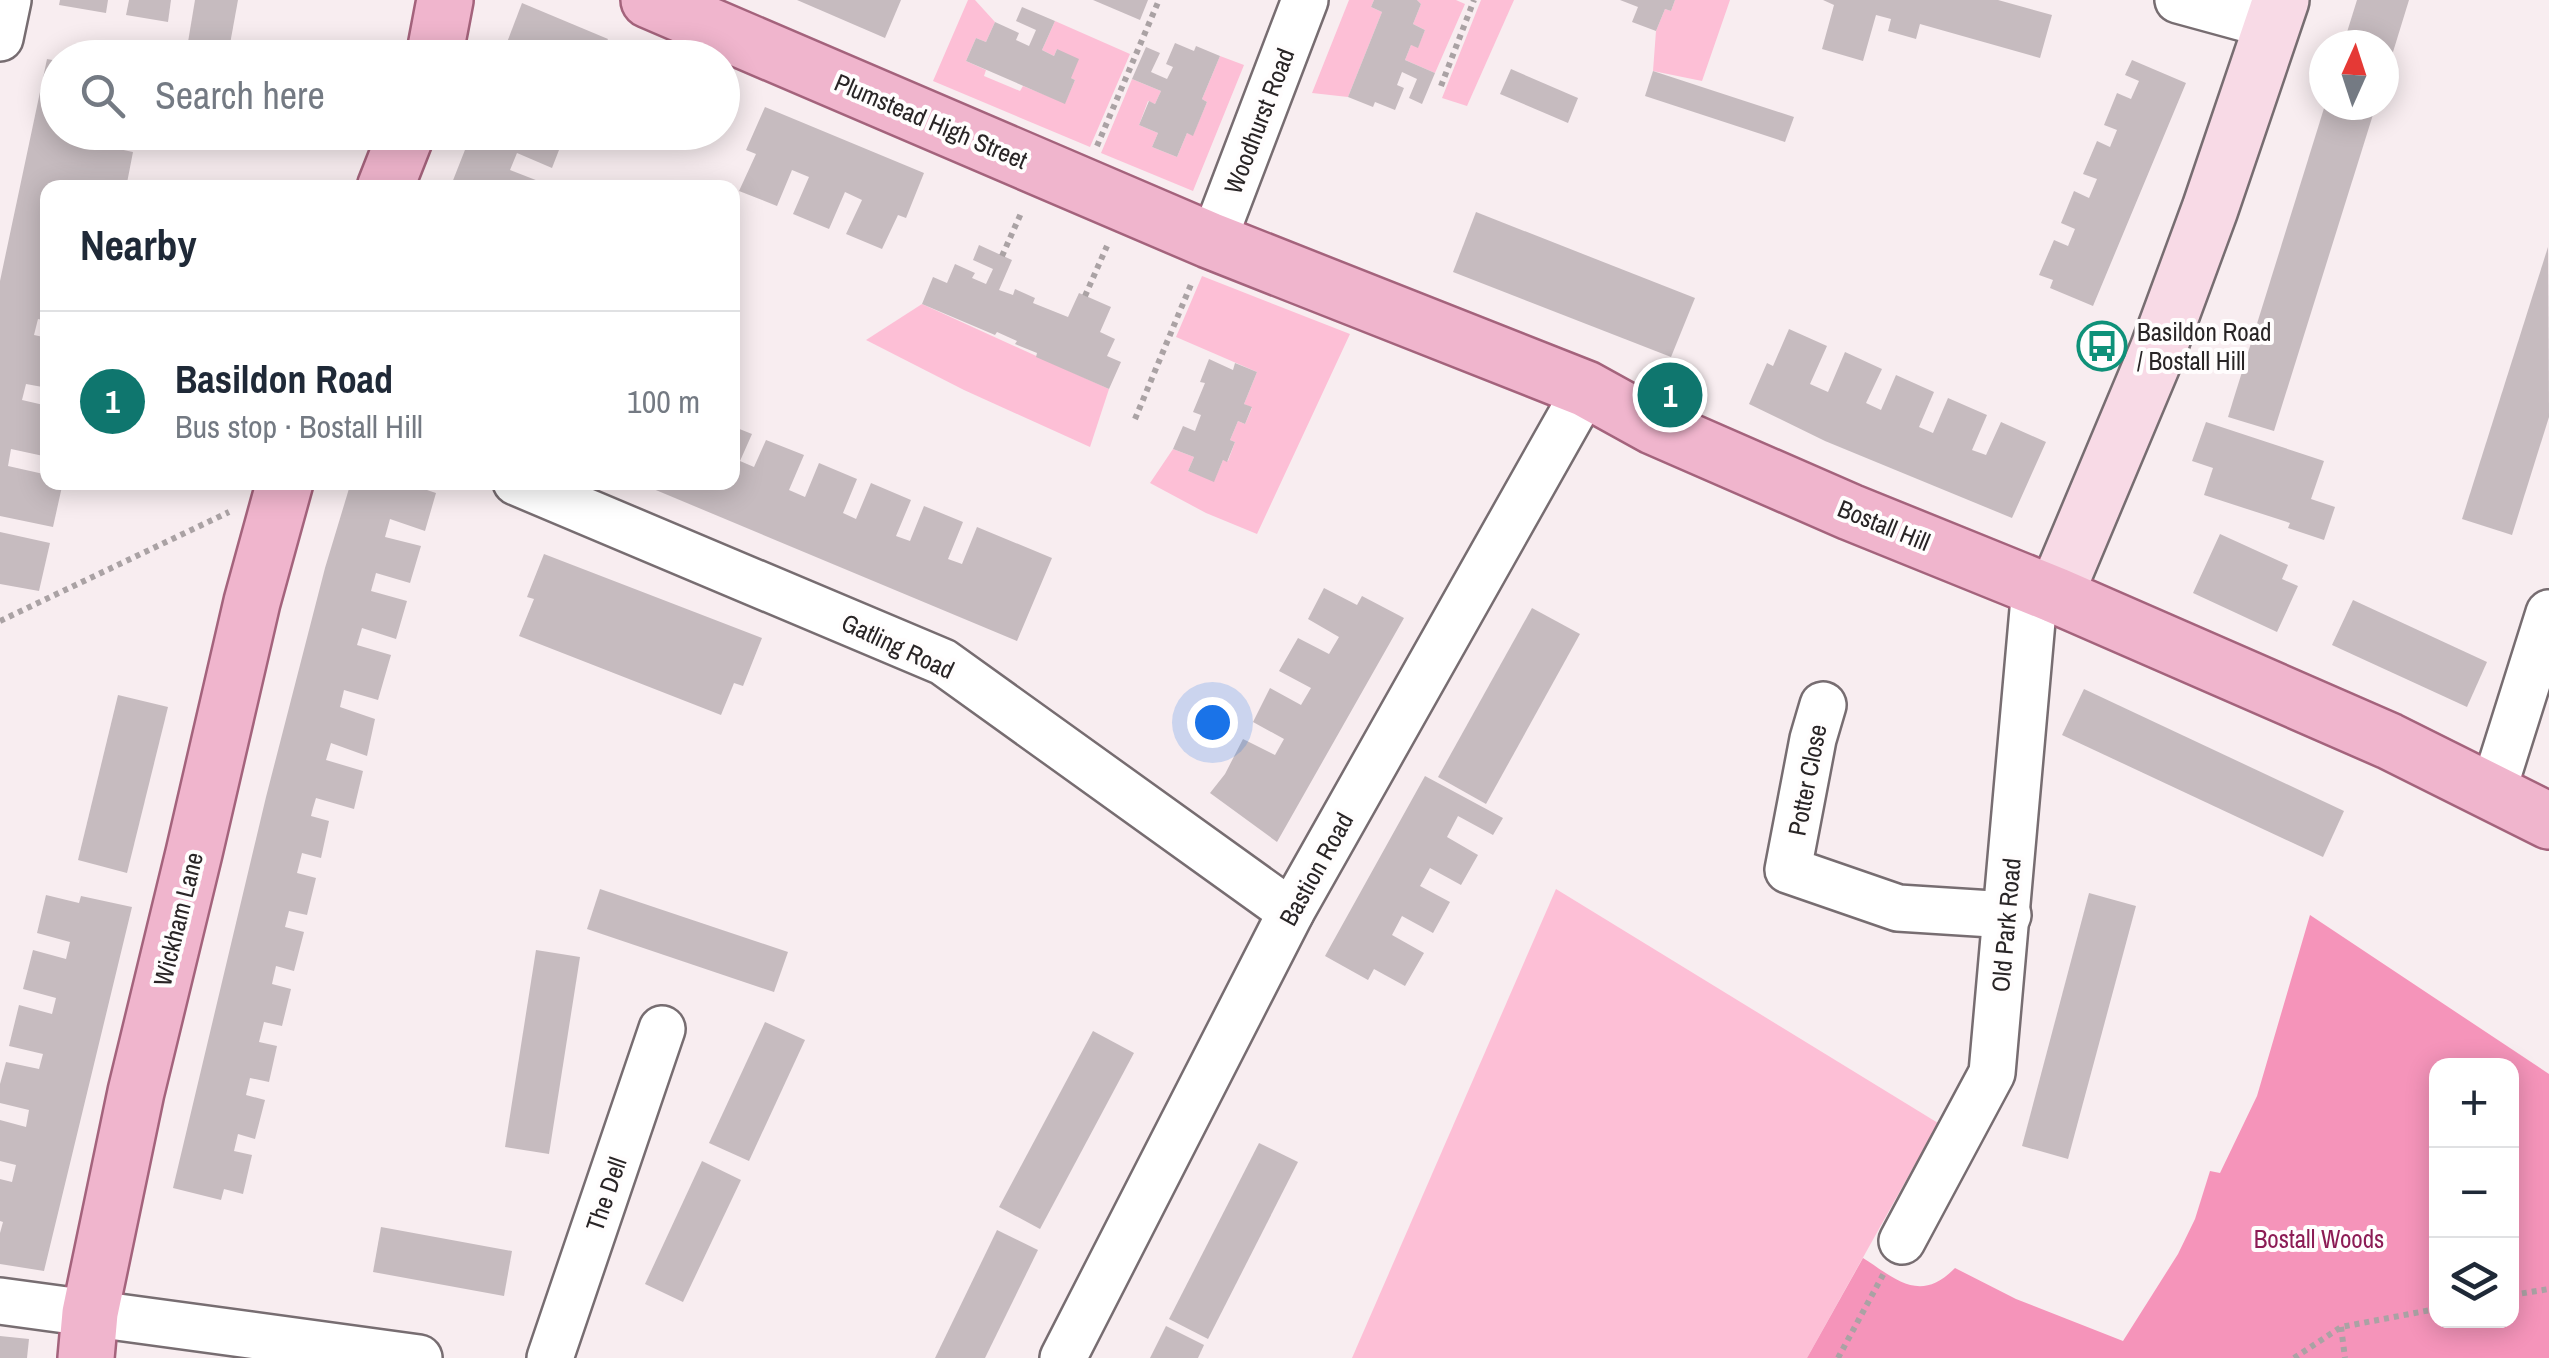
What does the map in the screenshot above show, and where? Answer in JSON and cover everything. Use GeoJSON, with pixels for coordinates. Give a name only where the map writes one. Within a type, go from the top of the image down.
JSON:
{"type":"FeatureCollection","features":[{"type":"Feature","properties":{"kind":"main road"},"geometry":{"type":"LineString","coordinates":[[437,40],[445,0]]}},
{"type":"Feature","properties":{"kind":"main road","name":"Plumstead High Street"},"geometry":{"type":"LineString","coordinates":[[649,0],[1212,240]]}},
{"type":"Feature","properties":{"kind":"main road"},"geometry":{"type":"LineString","coordinates":[[2045,591],[2158,350],[2277,13]]}},
{"type":"Feature","properties":{"kind":"main road"},"geometry":{"type":"LineString","coordinates":[[387,180],[400,150]]}},
{"type":"Feature","properties":{"kind":"main road","name":"Bostall Hill"},"geometry":{"type":"LineString","coordinates":[[1212,240],[1586,390],[1653,426],[2388,741],[2549,821]]}},
{"type":"Feature","properties":{"kind":"main road","name":"Wickham Lane"},"geometry":{"type":"LineString","coordinates":[[89,1336],[136,1092],[252,602],[283,490]]}},
{"type":"Feature","properties":{"kind":"street"},"geometry":{"type":"LineString","coordinates":[[0,38],[8,0]]}},
{"type":"Feature","properties":{"kind":"street","name":"Woodhurst Road"},"geometry":{"type":"LineString","coordinates":[[1212,240],[1305,0]]}},
{"type":"Feature","properties":{"kind":"street"},"geometry":{"type":"LineString","coordinates":[[2178,0],[2277,13]]}},
{"type":"Feature","properties":{"kind":"street","name":"Bastion Road"},"geometry":{"type":"LineString","coordinates":[[1063,1358],[1290,912],[1586,390]]}},
{"type":"Feature","properties":{"kind":"street","name":"Gatling Road"},"geometry":{"type":"LineString","coordinates":[[535,490],[943,662],[1290,912]]}},
{"type":"Feature","properties":{"kind":"street","name":"Old Park Road"},"geometry":{"type":"LineString","coordinates":[[1902,1241],[1992,1073],[2045,591]]}},
{"type":"Feature","properties":{"kind":"street"},"geometry":{"type":"LineString","coordinates":[[2492,794],[2549,613]]}},
{"type":"Feature","properties":{"kind":"street","name":"Potter Close"},"geometry":{"type":"LineString","coordinates":[[1822,704],[1788,870],[1898,908],[2008,914]]}},
{"type":"Feature","properties":{"kind":"street","name":"The Dell"},"geometry":{"type":"LineString","coordinates":[[550,1358],[662,1029]]}},
{"type":"Feature","properties":{"kind":"street"},"geometry":{"type":"LineString","coordinates":[[0,1302],[89,1336],[419,1358]]}},
{"type":"Feature","properties":{"kind":"path"},"geometry":{"type":"LineString","coordinates":[[1081,184],[1160,0]]}},
{"type":"Feature","properties":{"kind":"path"},"geometry":{"type":"LineString","coordinates":[[1440,86],[1474,0]]}},
{"type":"Feature","properties":{"kind":"path"},"geometry":{"type":"LineString","coordinates":[[1135,419],[1212,240]]}},
{"type":"Feature","properties":{"kind":"path"},"geometry":{"type":"LineString","coordinates":[[0,621],[274,490]]}},
{"type":"Feature","properties":{"kind":"path"},"geometry":{"type":"LineString","coordinates":[[1838,1358],[1902,1241]]}},
{"type":"Feature","properties":{"kind":"path"},"geometry":{"type":"LineString","coordinates":[[2519,1294],[2549,1289]]}},
{"type":"Feature","properties":{"kind":"path"},"geometry":{"type":"LineString","coordinates":[[2294,1358],[2341,1327],[2429,1310]]}},
{"type":"Feature","properties":{"kind":"path"},"geometry":{"type":"LineString","coordinates":[[2341,1327],[2344,1358]]}},
{"type":"Feature","properties":{"kind":"shaded area"},"geometry":{"type":"Polygon","coordinates":[[[968,0],[975,0],[995,22],[986,42],[976,38],[966,61],[986,70],[984,76],[1020,91],[1023,86],[1065,103],[1075,80],[1057,49],[1054,56],[1042,50],[1055,21],[1130,54],[1090,147],[933,81],[968,0]]]}},
{"type":"Feature","properties":{"kind":"shaded area"},"geometry":{"type":"Polygon","coordinates":[[[1349,0],[1374,0],[1371,7],[1382,12],[1348,97],[1312,93],[1349,0]]]}},
{"type":"Feature","properties":{"kind":"shaded area"},"geometry":{"type":"Polygon","coordinates":[[[1417,0],[1456,0],[1465,4],[1435,73],[1405,60],[1411,45],[1418,47],[1425,30],[1413,24],[1421,4],[1417,0]]]}},
{"type":"Feature","properties":{"kind":"shaded area"},"geometry":{"type":"Polygon","coordinates":[[[1481,0],[1514,0],[1467,106],[1442,98],[1481,0]]]}},
{"type":"Feature","properties":{"kind":"shaded area"},"geometry":{"type":"Polygon","coordinates":[[[1675,0],[1730,0],[1702,81],[1653,71],[1656,31],[1665,9],[1671,11],[1675,0]]]}},
{"type":"Feature","properties":{"kind":"shaded area"},"geometry":{"type":"Polygon","coordinates":[[[1220,56],[1244,65],[1193,191],[1101,153],[1132,79],[1161,91],[1155,104],[1148,101],[1139,125],[1158,133],[1152,147],[1177,157],[1187,133],[1193,135],[1207,102],[1202,99],[1220,56]]]}},
{"type":"Feature","properties":{"kind":"shaded area"},"geometry":{"type":"Polygon","coordinates":[[[1202,276],[1350,334],[1257,534],[1150,483],[1173,449],[1194,457],[1188,471],[1214,481],[1223,460],[1228,461],[1235,442],[1230,440],[1238,421],[1245,424],[1252,408],[1244,404],[1257,372],[1176,337],[1202,276]]]}},
{"type":"Feature","properties":{"kind":"shaded area"},"geometry":{"type":"Polygon","coordinates":[[[922,304],[1109,389],[1090,447],[866,340],[922,304]]]}},
{"type":"Feature","properties":{"kind":"shaded area"},"geometry":{"type":"Polygon","coordinates":[[[1556,889],[1938,1123],[1807,1358],[1352,1358],[1556,889]]]}},
{"type":"Feature","properties":{"kind":"green space","name":"Bostall Woods"},"geometry":{"type":"Polygon","coordinates":[[[2310,915],[2549,1074],[2549,1358],[1807,1358],[1863,1258],[1897,1280],[1919,1286],[1942,1279],[1955,1268],[2016,1299],[2123,1341],[2178,1254],[2195,1219],[2210,1171],[2220,1173],[2257,1096],[2310,915]]]}},
{"type":"Feature","properties":{"kind":"building"},"geometry":{"type":"Polygon","coordinates":[[[60,0],[108,0],[106,13],[59,5],[60,0]]]}},
{"type":"Feature","properties":{"kind":"building"},"geometry":{"type":"Polygon","coordinates":[[[129,0],[171,0],[168,22],[126,15],[129,0]]]}},
{"type":"Feature","properties":{"kind":"building"},"geometry":{"type":"Polygon","coordinates":[[[195,0],[238,0],[231,40],[188,40],[195,0]]]}},
{"type":"Feature","properties":{"kind":"building"},"geometry":{"type":"Polygon","coordinates":[[[797,0],[901,0],[885,38],[797,0]]]}},
{"type":"Feature","properties":{"kind":"building"},"geometry":{"type":"Polygon","coordinates":[[[1093,0],[1148,0],[1140,20],[1093,0]]]}},
{"type":"Feature","properties":{"kind":"building"},"geometry":{"type":"Polygon","coordinates":[[[1374,0],[1417,0],[1421,4],[1413,24],[1425,30],[1418,48],[1411,45],[1405,60],[1435,73],[1422,104],[1409,98],[1417,79],[1402,72],[1397,85],[1404,88],[1395,110],[1348,97],[1382,12],[1371,7],[1374,0]]]}},
{"type":"Feature","properties":{"kind":"building"},"geometry":{"type":"Polygon","coordinates":[[[1620,0],[1675,0],[1671,11],[1665,9],[1656,31],[1632,22],[1638,7],[1620,0]]]}},
{"type":"Feature","properties":{"kind":"building"},"geometry":{"type":"Polygon","coordinates":[[[1823,0],[1998,0],[2052,15],[2040,58],[1920,24],[1916,39],[1888,31],[1891,19],[1876,15],[1863,61],[1822,49],[1834,5],[1823,0]]]}},
{"type":"Feature","properties":{"kind":"building"},"geometry":{"type":"Polygon","coordinates":[[[2357,0],[2409,0],[2399,32],[2348,30],[2357,0]]]}},
{"type":"Feature","properties":{"kind":"building"},"geometry":{"type":"Polygon","coordinates":[[[522,3],[608,39],[607,40],[508,40],[522,3]]]}},
{"type":"Feature","properties":{"kind":"building"},"geometry":{"type":"Polygon","coordinates":[[[1022,7],[1055,21],[1042,50],[1054,56],[1057,49],[1079,59],[1065,104],[966,61],[976,38],[986,42],[995,22],[1019,33],[1016,40],[1029,46],[1036,30],[1016,21],[1022,7]]]}},
{"type":"Feature","properties":{"kind":"building"},"geometry":{"type":"Polygon","coordinates":[[[1175,43],[1220,56],[1202,99],[1207,102],[1193,136],[1187,133],[1177,157],[1152,147],[1158,133],[1139,125],[1149,101],[1155,104],[1161,91],[1132,79],[1146,47],[1160,53],[1151,72],[1167,79],[1173,67],[1166,64],[1175,43]]]}},
{"type":"Feature","properties":{"kind":"building"},"geometry":{"type":"Polygon","coordinates":[[[2132,60],[2186,83],[2093,306],[2050,288],[2053,280],[2039,275],[2054,240],[2068,246],[2075,229],[2061,223],[2074,191],[2089,198],[2097,179],[2083,174],[2097,141],[2110,147],[2117,130],[2104,125],[2117,93],[2131,99],[2139,81],[2125,75],[2132,60]]]}},
{"type":"Feature","properties":{"kind":"building"},"geometry":{"type":"Polygon","coordinates":[[[1511,69],[1578,98],[1568,123],[1500,94],[1511,69]]]}},
{"type":"Feature","properties":{"kind":"building"},"geometry":{"type":"Polygon","coordinates":[[[1653,71],[1794,117],[1785,142],[1645,96],[1653,71]]]}},
{"type":"Feature","properties":{"kind":"building"},"geometry":{"type":"Polygon","coordinates":[[[40,92],[40,150],[133,152],[128,180],[40,180],[40,319],[34,335],[40,336],[40,387],[26,384],[22,400],[40,404],[40,455],[11,449],[8,466],[40,473],[40,490],[61,490],[53,527],[0,516],[0,281],[40,92]]]}},
{"type":"Feature","properties":{"kind":"building"},"geometry":{"type":"Polygon","coordinates":[[[765,107],[924,173],[906,218],[898,215],[882,249],[846,234],[862,200],[845,192],[829,229],[793,214],[809,177],[792,170],[777,206],[740,191],[756,154],[746,150],[765,107]]]}},
{"type":"Feature","properties":{"kind":"building"},"geometry":{"type":"Polygon","coordinates":[[[2320,120],[2371,120],[2274,431],[2228,417],[2320,120]]]}},
{"type":"Feature","properties":{"kind":"building"},"geometry":{"type":"Polygon","coordinates":[[[465,150],[559,150],[552,168],[517,153],[510,170],[536,180],[453,180],[465,150]]]}},
{"type":"Feature","properties":{"kind":"building"},"geometry":{"type":"Polygon","coordinates":[[[1476,212],[1695,298],[1671,357],[1453,272],[1476,212]]]}},
{"type":"Feature","properties":{"kind":"building"},"geometry":{"type":"Polygon","coordinates":[[[979,245],[1012,260],[999,290],[1013,295],[1015,289],[1035,298],[1033,303],[1068,317],[1079,293],[1111,307],[1100,332],[1115,339],[1107,356],[1121,362],[1109,389],[1036,357],[1037,353],[1015,344],[1017,341],[922,304],[933,277],[947,283],[955,264],[975,273],[972,278],[986,284],[993,269],[973,260],[979,245]]]}},
{"type":"Feature","properties":{"kind":"building"},"geometry":{"type":"Polygon","coordinates":[[[2548,247],[2549,417],[2512,535],[2462,519],[2548,247]]]}},
{"type":"Feature","properties":{"kind":"building"},"geometry":{"type":"Polygon","coordinates":[[[1789,329],[1827,346],[1810,384],[1828,392],[1845,352],[1882,369],[1866,403],[1881,410],[1896,375],[1934,392],[1919,427],[1933,433],[1948,398],[1987,415],[1972,450],[1986,455],[2001,422],[2046,442],[2012,518],[1825,441],[1749,404],[1767,363],[1773,366],[1789,329]]]}},
{"type":"Feature","properties":{"kind":"building"},"geometry":{"type":"Polygon","coordinates":[[[1209,359],[1233,370],[1235,363],[1257,372],[1244,404],[1252,407],[1245,424],[1238,421],[1230,440],[1235,442],[1214,482],[1188,471],[1194,457],[1173,449],[1183,426],[1195,431],[1201,415],[1193,412],[1205,383],[1200,382],[1209,359]]]}},
{"type":"Feature","properties":{"kind":"building"},"geometry":{"type":"Polygon","coordinates":[[[2206,422],[2324,461],[2311,499],[2335,507],[2324,540],[2288,528],[2290,523],[2204,495],[2213,468],[2192,461],[2206,422]]]}},
{"type":"Feature","properties":{"kind":"building"},"geometry":{"type":"Polygon","coordinates":[[[740,429],[752,434],[740,461],[740,429]]]}},
{"type":"Feature","properties":{"kind":"building"},"geometry":{"type":"Polygon","coordinates":[[[766,440],[804,455],[789,490],[805,497],[819,463],[857,479],[843,513],[856,519],[871,483],[911,500],[896,536],[910,541],[924,506],[963,522],[948,559],[962,564],[977,527],[1052,558],[1017,641],[656,490],[740,490],[740,461],[754,467],[766,440]]]}},
{"type":"Feature","properties":{"kind":"building"},"geometry":{"type":"Polygon","coordinates":[[[349,490],[436,493],[425,531],[390,519],[385,537],[421,546],[410,583],[376,573],[371,591],[407,601],[396,639],[362,628],[357,645],[391,655],[378,700],[344,690],[340,707],[375,719],[367,756],[331,743],[326,760],[363,771],[354,809],[316,798],[311,816],[329,821],[321,858],[302,853],[297,873],[316,878],[307,915],[289,911],[285,927],[304,932],[294,971],[276,966],[272,984],[291,989],[282,1026],[264,1022],[259,1042],[277,1046],[269,1082],[250,1078],[246,1095],[265,1100],[255,1139],[238,1134],[234,1151],[252,1155],[243,1194],[224,1189],[221,1200],[173,1188],[325,568],[349,490]]]}},
{"type":"Feature","properties":{"kind":"building"},"geometry":{"type":"Polygon","coordinates":[[[0,532],[50,543],[39,591],[0,584],[0,532]]]}},
{"type":"Feature","properties":{"kind":"building"},"geometry":{"type":"Polygon","coordinates":[[[2220,534],[2288,565],[2282,579],[2298,586],[2277,632],[2193,593],[2220,534]]]}},
{"type":"Feature","properties":{"kind":"building"},"geometry":{"type":"Polygon","coordinates":[[[544,554],[762,638],[743,686],[734,683],[721,715],[519,636],[534,599],[527,597],[544,554]]]}},
{"type":"Feature","properties":{"kind":"building"},"geometry":{"type":"Polygon","coordinates":[[[1324,588],[1357,605],[1362,596],[1404,618],[1277,842],[1210,793],[1243,739],[1275,755],[1284,739],[1253,722],[1270,688],[1301,705],[1311,688],[1279,671],[1298,638],[1329,654],[1339,637],[1308,619],[1324,588]]]}},
{"type":"Feature","properties":{"kind":"building"},"geometry":{"type":"Polygon","coordinates":[[[2353,600],[2487,662],[2467,707],[2332,645],[2353,600]]]}},
{"type":"Feature","properties":{"kind":"building"},"geometry":{"type":"Polygon","coordinates":[[[1532,608],[1580,634],[1486,804],[1438,777],[1532,608]]]}},
{"type":"Feature","properties":{"kind":"building"},"geometry":{"type":"Polygon","coordinates":[[[2084,689],[2344,811],[2323,857],[2062,735],[2084,689]]]}},
{"type":"Feature","properties":{"kind":"building"},"geometry":{"type":"Polygon","coordinates":[[[118,695],[168,707],[127,873],[78,860],[118,695]]]}},
{"type":"Feature","properties":{"kind":"building"},"geometry":{"type":"Polygon","coordinates":[[[1425,776],[1503,818],[1493,835],[1458,816],[1447,837],[1478,855],[1461,885],[1430,868],[1420,886],[1450,902],[1433,933],[1402,916],[1392,935],[1424,953],[1405,986],[1374,969],[1368,980],[1325,956],[1425,776]]]}},
{"type":"Feature","properties":{"kind":"building"},"geometry":{"type":"Polygon","coordinates":[[[600,889],[788,952],[774,992],[587,929],[600,889]]]}},
{"type":"Feature","properties":{"kind":"building"},"geometry":{"type":"Polygon","coordinates":[[[2089,893],[2136,906],[2068,1159],[2022,1146],[2089,893]]]}},
{"type":"Feature","properties":{"kind":"building"},"geometry":{"type":"Polygon","coordinates":[[[46,895],[79,903],[81,896],[132,907],[44,1271],[0,1264],[0,1179],[12,1182],[16,1165],[0,1161],[0,1120],[26,1127],[29,1110],[0,1103],[0,1084],[6,1062],[39,1069],[43,1054],[9,1046],[19,1005],[52,1014],[56,998],[23,989],[33,950],[66,959],[70,942],[37,933],[46,895]]]}},
{"type":"Feature","properties":{"kind":"building"},"geometry":{"type":"Polygon","coordinates":[[[536,950],[580,957],[549,1154],[505,1147],[536,950]]]}},
{"type":"Feature","properties":{"kind":"building"},"geometry":{"type":"Polygon","coordinates":[[[765,1022],[805,1040],[749,1161],[709,1143],[765,1022]]]}},
{"type":"Feature","properties":{"kind":"building"},"geometry":{"type":"Polygon","coordinates":[[[1093,1031],[1134,1053],[1040,1229],[999,1207],[1093,1031]]]}},
{"type":"Feature","properties":{"kind":"building"},"geometry":{"type":"Polygon","coordinates":[[[1259,1143],[1298,1162],[1208,1339],[1169,1319],[1259,1143]]]}},
{"type":"Feature","properties":{"kind":"building"},"geometry":{"type":"Polygon","coordinates":[[[702,1161],[741,1180],[683,1302],[645,1284],[702,1161]]]}},
{"type":"Feature","properties":{"kind":"building"},"geometry":{"type":"Polygon","coordinates":[[[381,1227],[512,1251],[504,1296],[373,1272],[381,1227]]]}},
{"type":"Feature","properties":{"kind":"building"},"geometry":{"type":"Polygon","coordinates":[[[997,1230],[1038,1250],[985,1358],[935,1358],[997,1230]]]}},
{"type":"Feature","properties":{"kind":"building"},"geometry":{"type":"Polygon","coordinates":[[[1166,1326],[1204,1345],[1198,1358],[1150,1358],[1166,1326]]]}},
{"type":"Feature","properties":{"kind":"building"},"geometry":{"type":"Polygon","coordinates":[[[0,1336],[29,1339],[27,1358],[0,1358],[0,1336]]]}},
{"type":"Feature","properties":{"kind":"place","name":"Basildon Road / Bostall Hill"},"geometry":{"type":"Point","coordinates":[2102,346]}},
{"type":"Feature","properties":{"kind":"place","name":"Basildon Road"},"geometry":{"type":"Point","coordinates":[1670,395]}}]}
